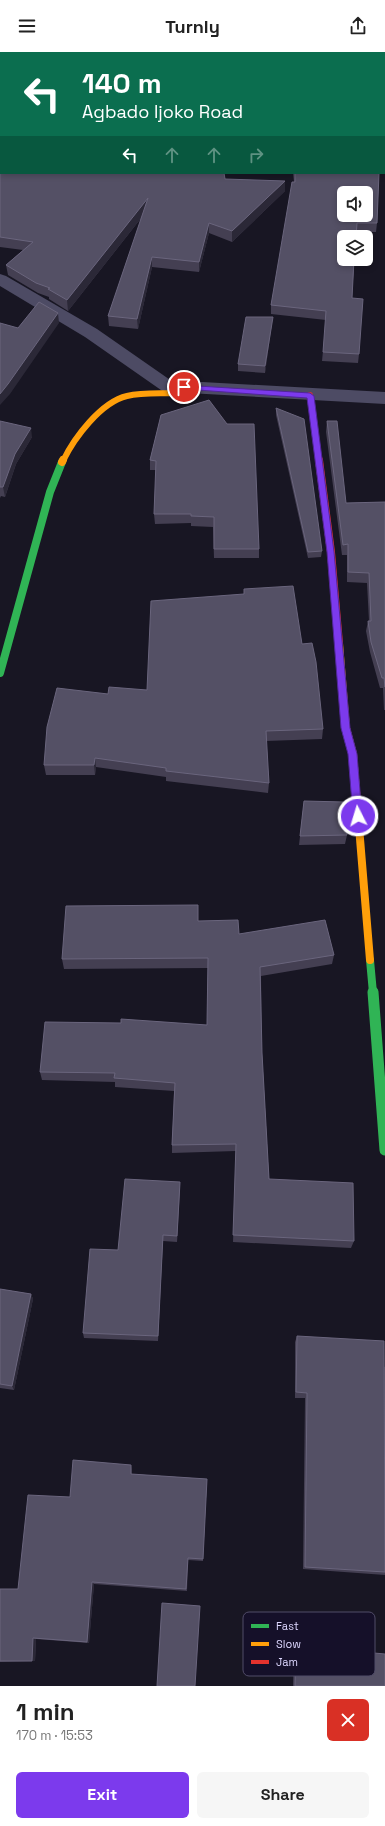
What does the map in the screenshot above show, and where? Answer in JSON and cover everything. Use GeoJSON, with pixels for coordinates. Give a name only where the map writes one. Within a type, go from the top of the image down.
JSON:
{"type":"FeatureCollection","features":[{"type":"Feature","properties":{"kind":"street"},"geometry":{"type":"LineString","coordinates":[[0,279],[91,333],[177,393]]}},
{"type":"Feature","properties":{"kind":"street"},"geometry":{"type":"LineString","coordinates":[[0,673],[50,492],[63,459],[79,434],[101,412],[125,396],[177,393],[184,387],[310,396],[385,398]]}},
{"type":"Feature","properties":{"kind":"street"},"geometry":{"type":"LineString","coordinates":[[310,396],[331,552],[346,728],[353,754],[380,1019],[385,1150]]}},
{"type":"Feature","properties":{"kind":"building"},"geometry":{"type":"Polygon","coordinates":[[[0,174],[224,174],[225,179],[285,181],[232,231],[209,223],[199,262],[152,257],[137,319],[108,316],[148,198],[67,300],[48,289],[50,288],[36,283],[6,265],[33,242],[0,237],[0,174]]]}},
{"type":"Feature","properties":{"kind":"building"},"geometry":{"type":"Polygon","coordinates":[[[295,174],[379,174],[377,223],[357,223],[356,230],[337,230],[337,266],[354,266],[352,298],[363,299],[359,354],[323,352],[326,311],[271,305],[292,182],[295,182],[295,174]]]}},
{"type":"Feature","properties":{"kind":"building"},"geometry":{"type":"Polygon","coordinates":[[[39,302],[58,313],[0,394],[0,323],[18,328],[39,302]]]}},
{"type":"Feature","properties":{"kind":"building"},"geometry":{"type":"Polygon","coordinates":[[[246,317],[273,317],[265,366],[238,364],[246,317]]]}},
{"type":"Feature","properties":{"kind":"building"},"geometry":{"type":"Polygon","coordinates":[[[209,400],[227,424],[254,424],[259,549],[214,549],[214,517],[191,516],[191,514],[154,514],[156,461],[150,460],[161,415],[209,400]]]}},
{"type":"Feature","properties":{"kind":"building"},"geometry":{"type":"Polygon","coordinates":[[[276,408],[304,419],[322,551],[308,552],[276,408]]]}},
{"type":"Feature","properties":{"kind":"building"},"geometry":{"type":"Polygon","coordinates":[[[0,421],[31,428],[15,454],[3,487],[0,487],[0,421]]]}},
{"type":"Feature","properties":{"kind":"building"},"geometry":{"type":"Polygon","coordinates":[[[327,421],[337,421],[346,503],[385,502],[385,687],[384,678],[382,678],[371,642],[368,621],[371,621],[369,573],[348,572],[348,544],[343,545],[327,421]]]}},
{"type":"Feature","properties":{"kind":"building"},"geometry":{"type":"Polygon","coordinates":[[[293,586],[302,644],[312,643],[316,662],[323,729],[266,731],[269,783],[166,771],[166,768],[95,758],[94,765],[44,765],[47,727],[57,688],[108,694],[109,687],[147,690],[151,601],[244,594],[244,589],[293,586]]]}},
{"type":"Feature","properties":{"kind":"building"},"geometry":{"type":"Polygon","coordinates":[[[304,801],[344,802],[347,835],[300,836],[304,801]]]}},
{"type":"Feature","properties":{"kind":"building"},"geometry":{"type":"Polygon","coordinates":[[[198,905],[198,921],[238,920],[239,934],[325,920],[334,955],[260,967],[262,1053],[269,1179],[353,1183],[354,1241],[233,1235],[236,1144],[172,1145],[175,1083],[114,1078],[115,1073],[40,1072],[45,1022],[121,1023],[121,1019],[207,1025],[208,958],[62,959],[66,906],[198,905]]]}},
{"type":"Feature","properties":{"kind":"building"},"geometry":{"type":"Polygon","coordinates":[[[125,1179],[180,1182],[177,1236],[163,1235],[158,1336],[83,1333],[90,1249],[118,1250],[125,1179]]]}},
{"type":"Feature","properties":{"kind":"building"},"geometry":{"type":"Polygon","coordinates":[[[0,1289],[31,1294],[12,1386],[0,1384],[0,1289]]]}},
{"type":"Feature","properties":{"kind":"building"},"geometry":{"type":"Polygon","coordinates":[[[297,1336],[384,1341],[385,1572],[305,1567],[307,1393],[296,1392],[297,1336]]]}},
{"type":"Feature","properties":{"kind":"building"},"geometry":{"type":"Polygon","coordinates":[[[73,1460],[131,1465],[131,1474],[207,1479],[203,1559],[188,1558],[186,1589],[92,1582],[87,1642],[33,1638],[32,1661],[0,1661],[0,1589],[18,1589],[28,1495],[70,1497],[73,1460]]]}},
{"type":"Feature","properties":{"kind":"building"},"geometry":{"type":"Polygon","coordinates":[[[162,1603],[200,1606],[195,1686],[157,1686],[162,1603]]]}},
{"type":"Feature","properties":{"kind":"building"},"geometry":{"type":"Polygon","coordinates":[[[375,1653],[385,1654],[385,1686],[295,1686],[295,1676],[375,1676],[375,1653]]]}},
{"type":"Feature","properties":{"kind":"traffic: fast"},"geometry":{"type":"LineString","coordinates":[[0,673],[50,492],[62,462]]}},
{"type":"Feature","properties":{"kind":"traffic: fast"},"geometry":{"type":"LineString","coordinates":[[370,960],[385,1150]]}},
{"type":"Feature","properties":{"kind":"traffic: slow"},"geometry":{"type":"LineString","coordinates":[[62,462],[72,444],[88,424],[116,400],[129,395],[177,393]]}},
{"type":"Feature","properties":{"kind":"traffic: slow"},"geometry":{"type":"LineString","coordinates":[[339,643],[346,728],[353,754],[370,960]]}},
{"type":"Feature","properties":{"kind":"traffic: jam"},"geometry":{"type":"LineString","coordinates":[[310,395],[331,552],[339,643]]}},
{"type":"Feature","properties":{"kind":"route"},"geometry":{"type":"LineString","coordinates":[[184,387],[310,396],[331,552],[346,728],[353,754],[358,816]]}}]}
